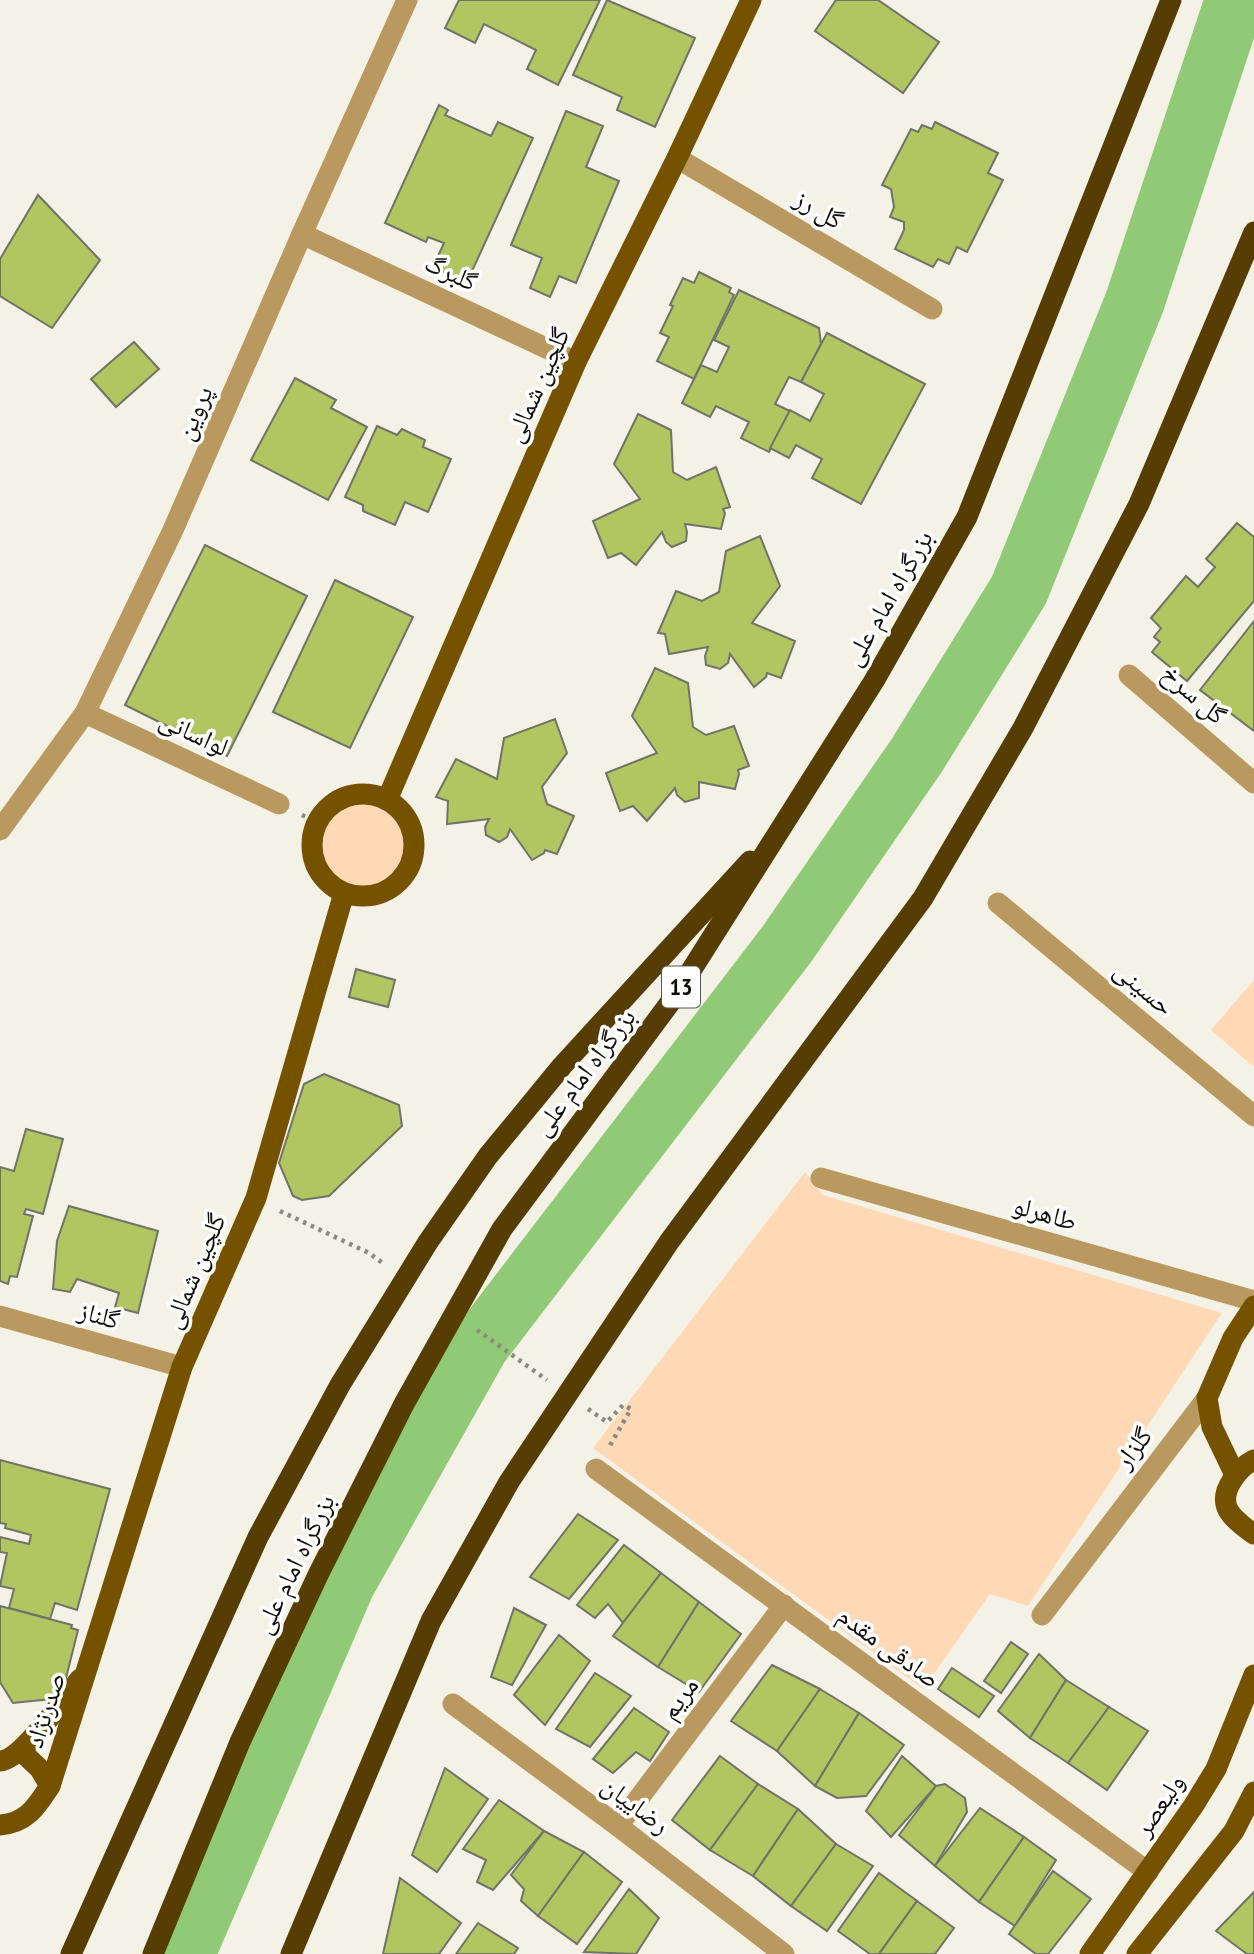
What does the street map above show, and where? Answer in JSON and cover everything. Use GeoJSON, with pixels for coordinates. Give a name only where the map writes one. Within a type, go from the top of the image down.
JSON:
{"type":"FeatureCollection","features":[{"type":"Feature","properties":{"kind":"highway","name":"بزرگراه امام علی"},"geometry":{"type":"LineString","coordinates":[[153,1954],[240,1742],[318,1575],[404,1404],[482,1264],[502,1229],[675,996],[874,681],[967,517],[1171,0]]}},
{"type":"Feature","properties":{"kind":"highway"},"geometry":{"type":"LineString","coordinates":[[290,1954],[431,1621],[509,1482],[669,1242],[923,898],[1023,728],[1139,504],[1254,232]]}},
{"type":"Feature","properties":{"kind":"highway"},"geometry":{"type":"LineString","coordinates":[[71,1954],[258,1536],[340,1385],[435,1232],[488,1156],[562,1066],[789,818]]}},
{"type":"Feature","properties":{"kind":"main road","name":"گلچین شمالی"},"geometry":{"type":"LineString","coordinates":[[387,800],[576,362],[677,158],[751,0]]}},
{"type":"Feature","properties":{"kind":"main road"},"geometry":{"type":"LineString","coordinates":[[374,795],[387,800],[399,809],[414,836],[410,867],[389,889],[374,895],[344,893],[331,886],[315,863],[312,850],[317,822],[335,802],[347,796],[374,795]]}},
{"type":"Feature","properties":{"kind":"main road","name":"گلچین شمالی"},"geometry":{"type":"LineString","coordinates":[[88,1669],[183,1367],[256,1198],[344,893]]}},
{"type":"Feature","properties":{"kind":"main road","name":"گلزار"},"geometry":{"type":"LineString","coordinates":[[1207,1398],[1233,1338],[1254,1304]]}},
{"type":"Feature","properties":{"kind":"main road"},"geometry":{"type":"LineString","coordinates":[[1207,1398],[1212,1427],[1235,1475]]}},
{"type":"Feature","properties":{"kind":"main road"},"geometry":{"type":"LineString","coordinates":[[1254,1460],[1243,1465],[1225,1490],[1226,1508],[1238,1523],[1254,1534]]}},
{"type":"Feature","properties":{"kind":"main road","name":"صدرنژاد"},"geometry":{"type":"LineString","coordinates":[[0,1760],[5,1761],[21,1751],[88,1669]]}},
{"type":"Feature","properties":{"kind":"main road","name":"صدرنژاد"},"geometry":{"type":"LineString","coordinates":[[0,1825],[11,1824],[34,1811],[50,1786],[88,1669]]}},
{"type":"Feature","properties":{"kind":"main road","name":"ولیعصر"},"geometry":{"type":"LineString","coordinates":[[1090,1954],[1216,1769],[1254,1675]]}},
{"type":"Feature","properties":{"kind":"main road"},"geometry":{"type":"LineString","coordinates":[[21,1751],[40,1769],[50,1786]]}},
{"type":"Feature","properties":{"kind":"main road"},"geometry":{"type":"LineString","coordinates":[[1137,1954],[1234,1831],[1253,1798]]}},
{"type":"Feature","properties":{"kind":"street","name":"پروین"},"geometry":{"type":"LineString","coordinates":[[0,830],[85,713],[173,530],[407,0]]}},
{"type":"Feature","properties":{"kind":"street","name":"گل رز"},"geometry":{"type":"LineString","coordinates":[[677,158],[932,309]]}},
{"type":"Feature","properties":{"kind":"street","name":"گلبرگ"},"geometry":{"type":"LineString","coordinates":[[302,234],[576,362]]}},
{"type":"Feature","properties":{"kind":"street","name":"گل سرخ"},"geometry":{"type":"LineString","coordinates":[[1129,675],[1254,783]]}},
{"type":"Feature","properties":{"kind":"street","name":"لواسانی"},"geometry":{"type":"LineString","coordinates":[[85,713],[279,804]]}},
{"type":"Feature","properties":{"kind":"street","name":"حسینی"},"geometry":{"type":"LineString","coordinates":[[998,903],[1254,1116]]}},
{"type":"Feature","properties":{"kind":"street","name":"طاهرلو"},"geometry":{"type":"LineString","coordinates":[[821,1178],[1254,1304]]}},
{"type":"Feature","properties":{"kind":"street","name":"گلناز"},"geometry":{"type":"LineString","coordinates":[[0,1316],[183,1367]]}},
{"type":"Feature","properties":{"kind":"street","name":"گلزار"},"geometry":{"type":"LineString","coordinates":[[1042,1615],[1207,1398]]}},
{"type":"Feature","properties":{"kind":"street","name":"صادقی مقدم"},"geometry":{"type":"LineString","coordinates":[[596,1469],[1148,1872]]}},
{"type":"Feature","properties":{"kind":"street","name":"مریم"},"geometry":{"type":"LineString","coordinates":[[618,1826],[784,1605]]}},
{"type":"Feature","properties":{"kind":"street","name":"رضاییان"},"geometry":{"type":"LineString","coordinates":[[453,1704],[784,1954]]}},
{"type":"Feature","properties":{"kind":"path"},"geometry":{"type":"LineString","coordinates":[[278,1210],[369,1253],[392,1269]]}},
{"type":"Feature","properties":{"kind":"path"},"geometry":{"type":"LineString","coordinates":[[471,1326],[550,1382]]}},
{"type":"Feature","properties":{"kind":"path"},"geometry":{"type":"LineString","coordinates":[[584,1406],[607,1422],[623,1405],[631,1409],[622,1423]]}},
{"type":"Feature","properties":{"kind":"shaded area"},"geometry":{"type":"Polygon","coordinates":[[[363,803],[386,810],[398,822],[405,845],[398,868],[386,880],[363,887],[340,880],[328,868],[321,845],[328,822],[340,810],[363,803]]]}},
{"type":"Feature","properties":{"kind":"shaded area"},"geometry":{"type":"Polygon","coordinates":[[[1254,980],[1254,1067],[1211,1030],[1254,980]]]}},
{"type":"Feature","properties":{"kind":"shaded area"},"geometry":{"type":"Polygon","coordinates":[[[805,1172],[823,1195],[1222,1313],[1028,1606],[990,1594],[923,1689],[593,1448],[805,1172]]]}},
{"type":"Feature","properties":{"kind":"building"},"geometry":{"type":"Polygon","coordinates":[[[459,0],[600,0],[558,85],[527,69],[536,50],[484,24],[475,43],[445,28],[459,0]]]}},
{"type":"Feature","properties":{"kind":"building"},"geometry":{"type":"Polygon","coordinates":[[[607,0],[695,38],[655,127],[617,110],[622,97],[573,75],[607,0]]]}},
{"type":"Feature","properties":{"kind":"building"},"geometry":{"type":"Polygon","coordinates":[[[836,0],[878,0],[939,42],[903,93],[815,31],[836,0]]]}},
{"type":"Feature","properties":{"kind":"building"},"geometry":{"type":"Polygon","coordinates":[[[439,105],[448,110],[445,115],[491,136],[498,122],[533,138],[467,282],[433,267],[444,243],[428,237],[426,242],[385,223],[439,105]]]}},
{"type":"Feature","properties":{"kind":"building"},"geometry":{"type":"Polygon","coordinates":[[[566,111],[603,126],[586,167],[619,181],[576,283],[559,276],[550,297],[530,288],[542,258],[511,245],[566,111]]]}},
{"type":"Feature","properties":{"kind":"building"},"geometry":{"type":"Polygon","coordinates":[[[935,122],[998,153],[988,173],[1003,180],[967,252],[957,247],[949,264],[938,259],[933,267],[895,249],[904,230],[904,222],[890,217],[894,207],[891,189],[882,185],[911,129],[918,132],[922,125],[932,129],[935,122]]]}},
{"type":"Feature","properties":{"kind":"building"},"geometry":{"type":"Polygon","coordinates":[[[38,195],[100,260],[52,328],[0,296],[0,259],[38,195]]]}},
{"type":"Feature","properties":{"kind":"building"},"geometry":{"type":"Polygon","coordinates":[[[699,272],[731,288],[729,292],[734,295],[694,379],[657,361],[669,337],[660,333],[673,306],[670,305],[683,278],[694,283],[699,272]]]}},
{"type":"Feature","properties":{"kind":"building"},"geometry":{"type":"Polygon","coordinates":[[[739,290],[819,328],[821,344],[801,382],[789,377],[775,404],[790,411],[769,452],[741,438],[749,422],[716,406],[710,417],[682,403],[701,365],[717,372],[729,347],[714,340],[739,290]]]}},
{"type":"Feature","properties":{"kind":"building"},"geometry":{"type":"Polygon","coordinates":[[[827,333],[925,384],[861,504],[812,478],[822,459],[796,445],[789,458],[770,448],[790,410],[810,421],[824,394],[801,382],[827,333]]]}},
{"type":"Feature","properties":{"kind":"building"},"geometry":{"type":"Polygon","coordinates":[[[134,342],[159,369],[116,407],[91,379],[134,342]]]}},
{"type":"Feature","properties":{"kind":"building"},"geometry":{"type":"Polygon","coordinates":[[[295,378],[336,400],[331,408],[367,427],[328,500],[251,460],[295,378]]]}},
{"type":"Feature","properties":{"kind":"building"},"geometry":{"type":"Polygon","coordinates":[[[638,414],[671,430],[673,472],[687,480],[716,467],[730,507],[723,509],[725,513],[721,529],[685,524],[686,541],[672,547],[666,542],[662,532],[636,565],[621,553],[608,558],[593,521],[640,499],[614,464],[638,414]]]}},
{"type":"Feature","properties":{"kind":"building"},"geometry":{"type":"Polygon","coordinates":[[[377,426],[397,435],[402,429],[425,440],[423,447],[451,459],[428,512],[405,502],[395,525],[363,511],[363,505],[345,497],[377,426]]]}},
{"type":"Feature","properties":{"kind":"building"},"geometry":{"type":"Polygon","coordinates":[[[1237,523],[1254,537],[1254,601],[1187,681],[1152,652],[1160,642],[1154,637],[1161,628],[1151,618],[1186,576],[1198,587],[1215,567],[1206,559],[1237,523]]]}},
{"type":"Feature","properties":{"kind":"building"},"geometry":{"type":"Polygon","coordinates":[[[760,536],[780,586],[752,623],[795,641],[781,678],[767,673],[754,687],[730,654],[728,663],[720,669],[706,665],[708,647],[669,654],[665,634],[658,633],[676,591],[702,601],[719,592],[726,551],[760,536]]]}},
{"type":"Feature","properties":{"kind":"building"},"geometry":{"type":"Polygon","coordinates":[[[205,545],[307,596],[227,756],[125,705],[205,545]]]}},
{"type":"Feature","properties":{"kind":"building"},"geometry":{"type":"Polygon","coordinates":[[[335,580],[413,617],[350,748],[273,712],[335,580]]]}},
{"type":"Feature","properties":{"kind":"building"},"geometry":{"type":"Polygon","coordinates":[[[1254,621],[1254,731],[1200,690],[1254,621]]]}},
{"type":"Feature","properties":{"kind":"building"},"geometry":{"type":"Polygon","coordinates":[[[655,668],[688,683],[693,727],[706,735],[734,726],[749,766],[738,770],[735,789],[699,782],[699,798],[685,802],[677,795],[675,788],[647,821],[633,806],[620,811],[606,773],[657,753],[632,716],[655,668]]]}},
{"type":"Feature","properties":{"kind":"building"},"geometry":{"type":"Polygon","coordinates":[[[555,719],[567,753],[542,787],[547,804],[574,816],[557,854],[545,850],[532,860],[510,829],[507,837],[499,842],[486,835],[485,827],[489,819],[447,824],[448,801],[436,797],[456,759],[497,779],[504,738],[555,719]]]}},
{"type":"Feature","properties":{"kind":"building"},"geometry":{"type":"Polygon","coordinates":[[[356,969],[395,980],[388,1007],[349,997],[356,969]]]}},
{"type":"Feature","properties":{"kind":"building"},"geometry":{"type":"Polygon","coordinates":[[[324,1074],[399,1105],[402,1126],[329,1196],[302,1200],[293,1196],[279,1163],[304,1084],[324,1074]]]}},
{"type":"Feature","properties":{"kind":"building"},"geometry":{"type":"Polygon","coordinates":[[[26,1129],[63,1139],[43,1214],[26,1209],[24,1214],[33,1216],[17,1277],[10,1276],[8,1284],[0,1281],[0,1167],[14,1171],[26,1129]]]}},
{"type":"Feature","properties":{"kind":"building"},"geometry":{"type":"Polygon","coordinates":[[[69,1206],[158,1231],[138,1313],[115,1307],[119,1293],[77,1279],[70,1292],[53,1289],[57,1241],[69,1206]]]}},
{"type":"Feature","properties":{"kind":"building"},"geometry":{"type":"Polygon","coordinates":[[[0,1460],[110,1489],[77,1610],[55,1603],[50,1619],[9,1608],[14,1589],[0,1586],[7,1553],[0,1552],[0,1537],[29,1544],[31,1535],[5,1528],[6,1524],[0,1523],[0,1460]]]}},
{"type":"Feature","properties":{"kind":"building"},"geometry":{"type":"Polygon","coordinates":[[[578,1514],[618,1540],[569,1599],[530,1577],[578,1514]]]}},
{"type":"Feature","properties":{"kind":"building"},"geometry":{"type":"Polygon","coordinates":[[[624,1545],[661,1573],[623,1623],[608,1604],[595,1618],[577,1605],[624,1545]]]}},
{"type":"Feature","properties":{"kind":"building"},"geometry":{"type":"Polygon","coordinates":[[[661,1573],[699,1602],[658,1667],[613,1636],[661,1573]]]}},
{"type":"Feature","properties":{"kind":"building"},"geometry":{"type":"Polygon","coordinates":[[[699,1602],[741,1634],[699,1692],[658,1667],[699,1602]]]}},
{"type":"Feature","properties":{"kind":"building"},"geometry":{"type":"Polygon","coordinates":[[[0,1606],[72,1625],[71,1628],[78,1630],[61,1698],[13,1703],[0,1682],[0,1606]]]}},
{"type":"Feature","properties":{"kind":"building"},"geometry":{"type":"Polygon","coordinates":[[[514,1608],[546,1625],[512,1685],[491,1677],[514,1608]]]}},
{"type":"Feature","properties":{"kind":"building"},"geometry":{"type":"Polygon","coordinates":[[[559,1635],[590,1661],[545,1725],[514,1695],[559,1635]]]}},
{"type":"Feature","properties":{"kind":"building"},"geometry":{"type":"Polygon","coordinates":[[[1011,1642],[1028,1654],[1001,1693],[984,1681],[1011,1642]]]}},
{"type":"Feature","properties":{"kind":"building"},"geometry":{"type":"Polygon","coordinates":[[[1039,1654],[1066,1680],[1030,1738],[998,1711],[1039,1654]]]}},
{"type":"Feature","properties":{"kind":"building"},"geometry":{"type":"Polygon","coordinates":[[[772,1665],[820,1689],[777,1751],[731,1721],[772,1665]]]}},
{"type":"Feature","properties":{"kind":"building"},"geometry":{"type":"Polygon","coordinates":[[[952,1668],[994,1696],[979,1717],[938,1689],[952,1668]]]}},
{"type":"Feature","properties":{"kind":"building"},"geometry":{"type":"Polygon","coordinates":[[[595,1673],[631,1696],[590,1747],[556,1729],[595,1673]]]}},
{"type":"Feature","properties":{"kind":"building"},"geometry":{"type":"Polygon","coordinates":[[[1066,1680],[1109,1707],[1068,1763],[1030,1738],[1066,1680]]]}},
{"type":"Feature","properties":{"kind":"building"},"geometry":{"type":"Polygon","coordinates":[[[820,1689],[859,1713],[815,1786],[777,1751],[820,1689]]]}},
{"type":"Feature","properties":{"kind":"building"},"geometry":{"type":"Polygon","coordinates":[[[1109,1707],[1148,1731],[1107,1790],[1068,1763],[1109,1707]]]}},
{"type":"Feature","properties":{"kind":"building"},"geometry":{"type":"Polygon","coordinates":[[[634,1708],[669,1732],[650,1761],[636,1752],[613,1773],[593,1759],[634,1708]]]}},
{"type":"Feature","properties":{"kind":"building"},"geometry":{"type":"Polygon","coordinates":[[[859,1713],[904,1745],[866,1796],[837,1798],[815,1786],[859,1713]]]}},
{"type":"Feature","properties":{"kind":"building"},"geometry":{"type":"Polygon","coordinates":[[[720,1756],[758,1784],[710,1850],[672,1820],[720,1756]]]}},
{"type":"Feature","properties":{"kind":"building"},"geometry":{"type":"Polygon","coordinates":[[[902,1756],[936,1786],[891,1837],[866,1811],[902,1756]]]}},
{"type":"Feature","properties":{"kind":"building"},"geometry":{"type":"Polygon","coordinates":[[[445,1768],[488,1799],[437,1872],[412,1855],[445,1768]]]}},
{"type":"Feature","properties":{"kind":"building"},"geometry":{"type":"Polygon","coordinates":[[[758,1784],[798,1809],[753,1876],[710,1850],[758,1784]]]}},
{"type":"Feature","properties":{"kind":"building"},"geometry":{"type":"Polygon","coordinates":[[[945,1784],[965,1798],[967,1812],[935,1866],[899,1835],[936,1786],[945,1784]]]}},
{"type":"Feature","properties":{"kind":"building"},"geometry":{"type":"Polygon","coordinates":[[[499,1800],[544,1831],[493,1890],[477,1882],[486,1860],[463,1849],[499,1800]]]}},
{"type":"Feature","properties":{"kind":"building"},"geometry":{"type":"Polygon","coordinates":[[[980,1808],[1024,1837],[979,1902],[935,1866],[980,1808]]]}},
{"type":"Feature","properties":{"kind":"building"},"geometry":{"type":"Polygon","coordinates":[[[798,1809],[836,1844],[791,1906],[753,1876],[798,1809]]]}},
{"type":"Feature","properties":{"kind":"building"},"geometry":{"type":"Polygon","coordinates":[[[544,1831],[584,1852],[538,1916],[521,1901],[524,1889],[511,1875],[544,1831]]]}},
{"type":"Feature","properties":{"kind":"building"},"geometry":{"type":"Polygon","coordinates":[[[1024,1837],[1056,1860],[1015,1926],[979,1902],[1024,1837]]]}},
{"type":"Feature","properties":{"kind":"building"},"geometry":{"type":"Polygon","coordinates":[[[836,1844],[873,1866],[827,1931],[791,1906],[836,1844]]]}},
{"type":"Feature","properties":{"kind":"building"},"geometry":{"type":"Polygon","coordinates":[[[584,1852],[622,1882],[577,1944],[538,1916],[584,1852]]]}},
{"type":"Feature","properties":{"kind":"building"},"geometry":{"type":"Polygon","coordinates":[[[1053,1871],[1091,1899],[1048,1954],[1036,1954],[1009,1934],[1053,1871]]]}},
{"type":"Feature","properties":{"kind":"building"},"geometry":{"type":"Polygon","coordinates":[[[879,1873],[917,1901],[879,1954],[870,1954],[838,1931],[879,1873]]]}},
{"type":"Feature","properties":{"kind":"building"},"geometry":{"type":"Polygon","coordinates":[[[400,1878],[461,1923],[439,1954],[383,1954],[400,1878]]]}},
{"type":"Feature","properties":{"kind":"building"},"geometry":{"type":"Polygon","coordinates":[[[629,1889],[659,1918],[636,1954],[584,1952],[629,1889]]]}},
{"type":"Feature","properties":{"kind":"building"},"geometry":{"type":"Polygon","coordinates":[[[1254,1892],[1254,1954],[1247,1954],[1216,1931],[1254,1892]]]}},
{"type":"Feature","properties":{"kind":"building"},"geometry":{"type":"Polygon","coordinates":[[[917,1901],[954,1928],[935,1954],[879,1954],[917,1901]]]}},
{"type":"Feature","properties":{"kind":"building"},"geometry":{"type":"Polygon","coordinates":[[[478,1923],[518,1948],[514,1954],[456,1954],[478,1923]]]}},
{"type":"Feature","properties":{"kind":"waterway"},"geometry":{"type":"LineString","coordinates":[[185,1954],[345,1584],[479,1346],[787,944],[917,755],[1019,590],[1135,301],[1235,0]]}}]}
